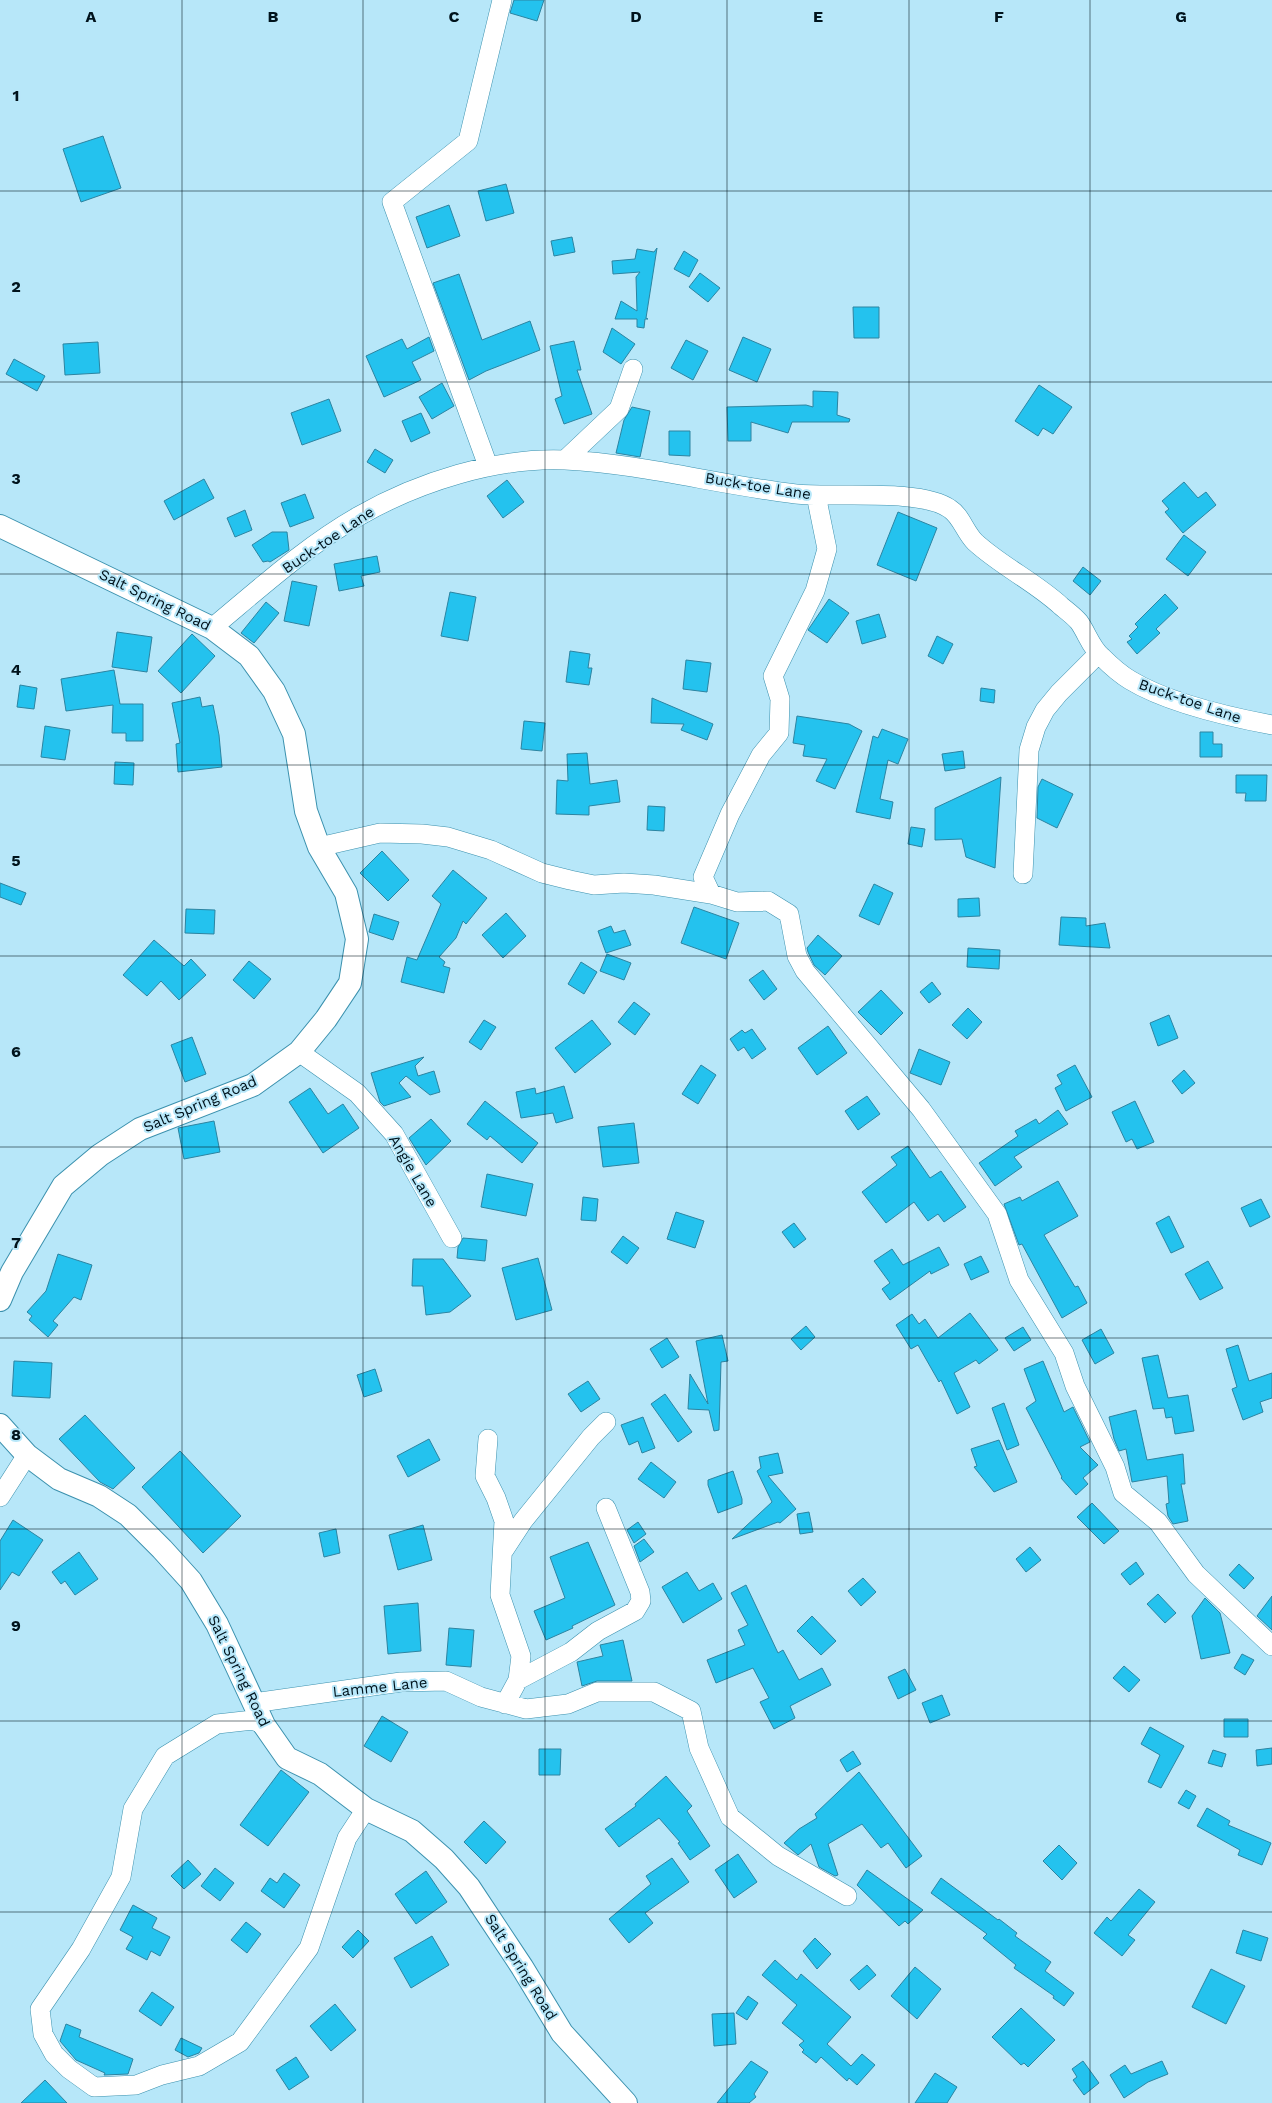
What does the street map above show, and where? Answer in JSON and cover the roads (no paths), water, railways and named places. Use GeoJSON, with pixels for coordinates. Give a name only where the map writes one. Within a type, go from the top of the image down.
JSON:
{"type":"FeatureCollection","features":[{"type":"Feature","properties":{"kind":"street"},"geometry":{"type":"LineString","coordinates":[[488,466],[392,202],[468,141],[502,0]]}},
{"type":"Feature","properties":{"kind":"street"},"geometry":{"type":"LineString","coordinates":[[565,460],[619,409],[633,369]]}},
{"type":"Feature","properties":{"kind":"street","name":"Buck-toe Lane"},"geometry":{"type":"LineString","coordinates":[[212,628],[304,552],[360,515],[427,484],[488,466],[525,460],[565,460],[655,470],[795,494],[910,497],[942,504],[953,511],[973,540],[1058,603],[1078,622],[1098,654],[1130,680],[1162,694],[1212,711],[1272,725]]}},
{"type":"Feature","properties":{"kind":"street"},"geometry":{"type":"LineString","coordinates":[[711,894],[703,877],[744,789],[762,755],[779,733],[780,699],[773,676],[815,591],[827,548],[816,496]]}},
{"type":"Feature","properties":{"kind":"street","name":"Salt Spring Road"},"geometry":{"type":"LineString","coordinates":[[0,526],[212,628],[249,656],[274,691],[294,734],[306,811],[319,848],[346,893],[357,939],[350,983],[326,1019],[299,1052],[253,1085],[140,1130],[100,1155],[64,1186],[12,1272],[0,1300]]}},
{"type":"Feature","properties":{"kind":"street"},"geometry":{"type":"LineString","coordinates":[[1022,874],[1029,750],[1036,727],[1045,710],[1058,694],[1098,654]]}},
{"type":"Feature","properties":{"kind":"street"},"geometry":{"type":"LineString","coordinates":[[319,848],[380,833],[448,837],[491,850],[542,874],[594,885],[624,883],[654,885],[711,894],[737,902],[768,901],[789,914],[797,956],[805,971],[921,1109],[997,1214],[1019,1280],[1064,1352],[1075,1386],[1115,1467],[1123,1493],[1158,1522],[1196,1574],[1272,1646]]}},
{"type":"Feature","properties":{"kind":"street","name":"Angie Lane"},"geometry":{"type":"LineString","coordinates":[[299,1052],[357,1093],[394,1134],[452,1238]]}},
{"type":"Feature","properties":{"kind":"street"},"geometry":{"type":"LineString","coordinates":[[504,1550],[523,1521],[590,1437],[606,1422]]}},
{"type":"Feature","properties":{"kind":"street","name":"Salt Spring Road"},"geometry":{"type":"LineString","coordinates":[[0,1425],[27,1455],[59,1479],[99,1496],[128,1516],[162,1550],[191,1582],[217,1624],[264,1725],[287,1758],[320,1774],[366,1809],[412,1831],[444,1859],[469,1887],[562,2032],[626,2103]]}},
{"type":"Feature","properties":{"kind":"street"},"geometry":{"type":"LineString","coordinates":[[488,1439],[485,1476],[504,1520],[504,1550],[500,1595],[521,1656],[518,1680],[504,1704]]}},
{"type":"Feature","properties":{"kind":"street"},"geometry":{"type":"LineString","coordinates":[[0,1497],[27,1455]]}},
{"type":"Feature","properties":{"kind":"street"},"geometry":{"type":"LineString","coordinates":[[518,1680],[570,1652],[598,1631],[635,1611],[640,1601],[640,1592],[606,1508]]}},
{"type":"Feature","properties":{"kind":"street","name":"Lamme Lane"},"geometry":{"type":"LineString","coordinates":[[253,1703],[401,1682],[446,1681],[481,1697],[526,1709],[568,1704],[597,1692],[654,1692],[691,1712],[699,1748],[730,1817],[778,1856],[847,1896]]}},
{"type":"Feature","properties":{"kind":"street"},"geometry":{"type":"LineString","coordinates":[[264,1725],[253,1720],[217,1724],[165,1756],[133,1809],[122,1877],[81,1949],[40,2009],[43,2034],[54,2054],[68,2069],[94,2087],[136,2085],[162,2075],[199,2066],[240,2042],[308,1948],[346,1838],[366,1809]]}}]}
